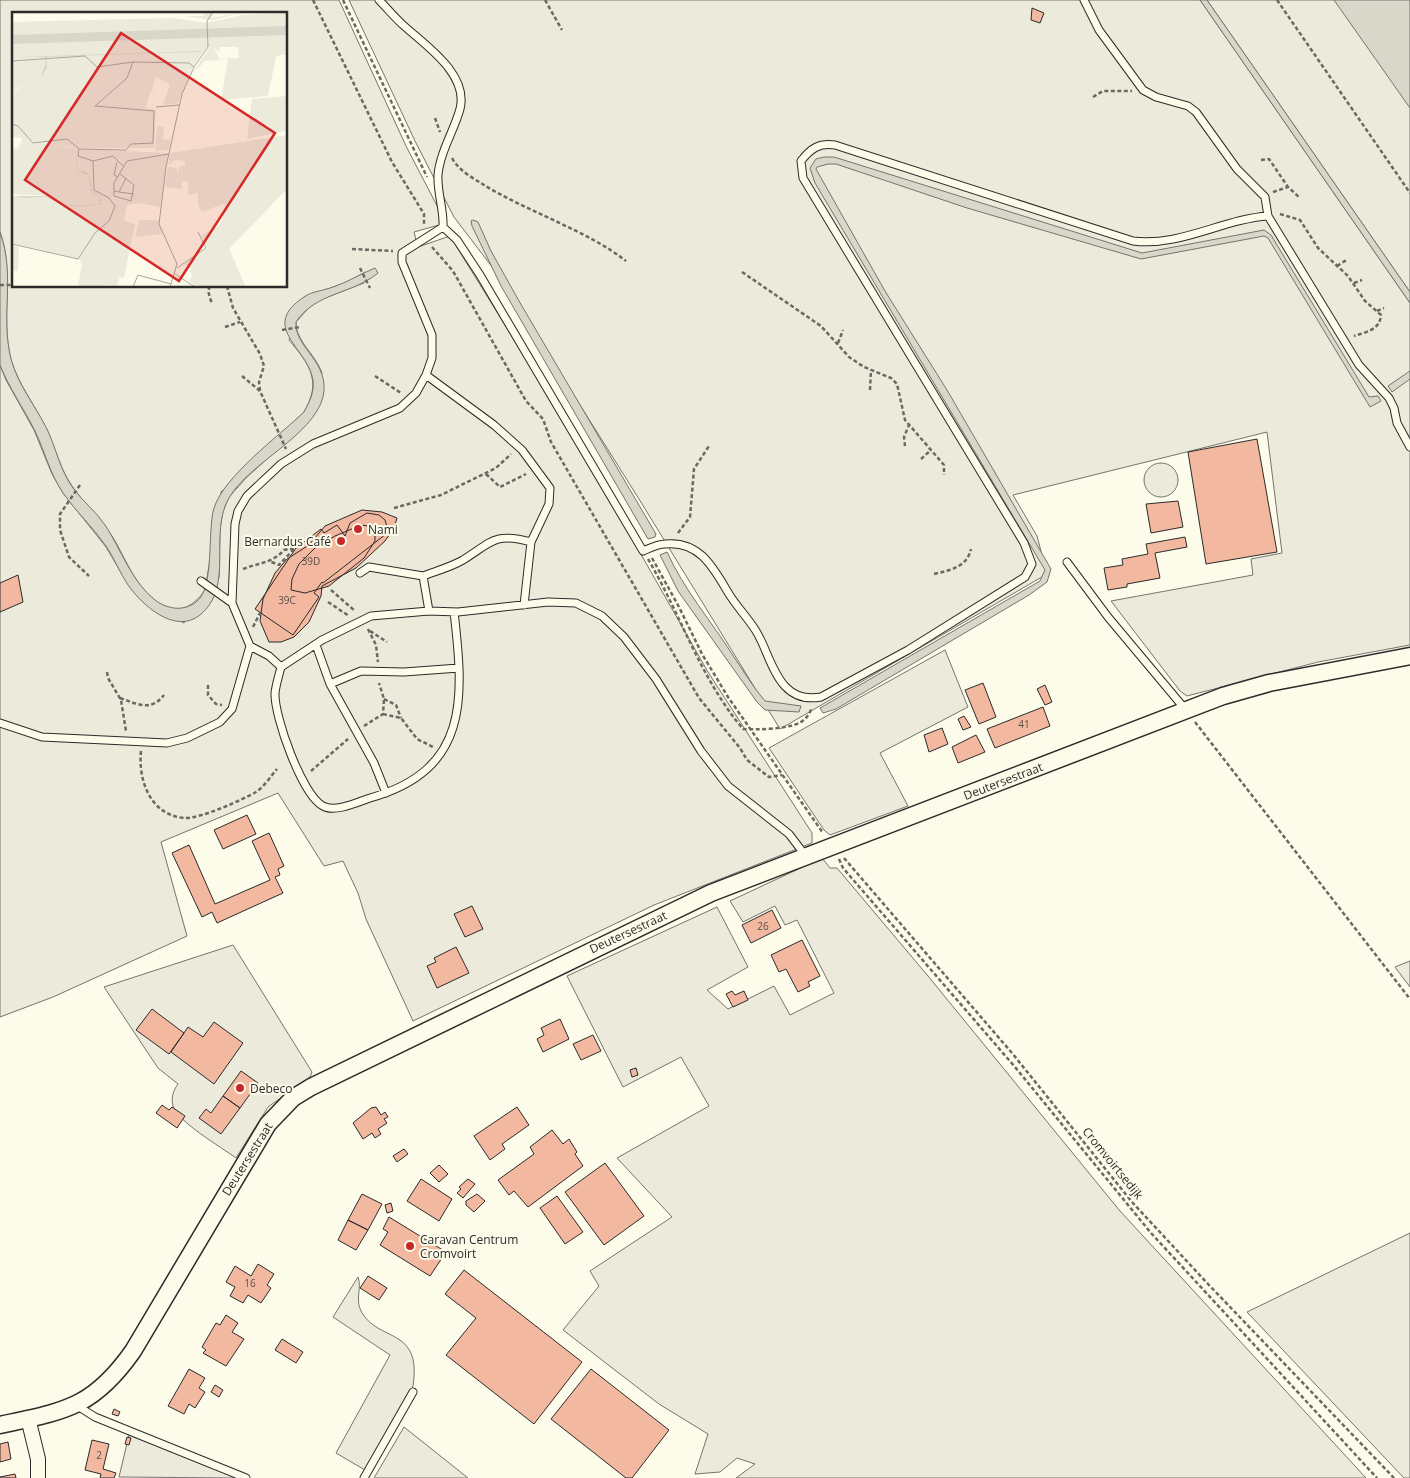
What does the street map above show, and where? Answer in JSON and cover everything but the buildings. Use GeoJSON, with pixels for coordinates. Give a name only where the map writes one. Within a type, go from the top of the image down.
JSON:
{"type":"FeatureCollection","features":[{"type":"Feature","properties":{"kind":"street","name":"Deutersestraat"},"geometry":{"type":"LineString","coordinates":[[0,1425],[76,1405],[102,1388],[123,1365],[257,1140],[275,1115],[293,1098],[324,1080],[711,893],[1022,774],[1185,709],[1269,683],[1410,656]]}},
{"type":"Feature","properties":{"kind":"street"},"geometry":{"type":"LineString","coordinates":[[28,1418],[38,1460],[38,1478]]}},
{"type":"Feature","properties":{"kind":"lane"},"geometry":{"type":"LineString","coordinates":[[380,0],[401,24],[437,53],[460,90],[460,110],[438,173],[444,214],[443,227]]}},
{"type":"Feature","properties":{"kind":"lane"},"geometry":{"type":"LineString","coordinates":[[1084,0],[1099,30],[1143,90],[1156,98],[1188,106],[1196,112],[1236,169],[1265,197],[1268,214],[1359,365],[1388,398],[1394,408],[1397,422],[1410,448]]}},
{"type":"Feature","properties":{"kind":"lane"},"geometry":{"type":"LineString","coordinates":[[443,227],[457,240],[475,268],[643,550],[665,544],[691,548],[706,557],[736,605],[755,630],[778,680],[798,694],[808,698],[821,697],[908,650],[1025,577],[1032,564],[1024,543],[803,178],[801,161],[809,150],[824,143],[835,145],[1133,241],[1161,241],[1212,229],[1247,217],[1268,214]]}},
{"type":"Feature","properties":{"kind":"lane"},"geometry":{"type":"LineString","coordinates":[[0,723],[42,737],[127,742],[176,741],[206,729],[227,716],[236,697],[250,646],[232,603],[238,511],[258,484],[281,464],[313,444],[388,414],[407,404],[412,398],[426,375],[432,358],[432,335],[402,262],[402,252],[443,227]]}},
{"type":"Feature","properties":{"kind":"lane"},"geometry":{"type":"LineString","coordinates":[[426,375],[494,425],[517,445],[538,469],[550,488],[545,517],[531,542],[524,605]]}},
{"type":"Feature","properties":{"kind":"lane"},"geometry":{"type":"LineString","coordinates":[[360,573],[369,566],[423,576],[461,561],[490,542],[501,538],[508,537],[531,542]]}},
{"type":"Feature","properties":{"kind":"lane"},"geometry":{"type":"LineString","coordinates":[[1067,562],[1102,611],[1185,709]]}},
{"type":"Feature","properties":{"kind":"lane"},"geometry":{"type":"LineString","coordinates":[[423,576],[429,611]]}},
{"type":"Feature","properties":{"kind":"lane"},"geometry":{"type":"LineString","coordinates":[[201,582],[232,603]]}},
{"type":"Feature","properties":{"kind":"lane"},"geometry":{"type":"LineString","coordinates":[[454,612],[459,668],[456,719],[444,752],[414,781],[386,793],[333,809],[322,806],[300,776],[285,743],[275,694],[281,667],[316,645],[371,616],[576,603],[607,621],[624,637],[638,654],[701,751],[728,786],[789,834],[806,856]]}},
{"type":"Feature","properties":{"kind":"lane"},"geometry":{"type":"LineString","coordinates":[[316,645],[330,684],[374,763],[386,793]]}},
{"type":"Feature","properties":{"kind":"lane"},"geometry":{"type":"LineString","coordinates":[[250,646],[268,656],[281,667]]}},
{"type":"Feature","properties":{"kind":"lane"},"geometry":{"type":"LineString","coordinates":[[330,684],[361,671],[459,668]]}},
{"type":"Feature","properties":{"kind":"lane"},"geometry":{"type":"LineString","coordinates":[[364,1478],[413,1392]]}},
{"type":"Feature","properties":{"kind":"lane"},"geometry":{"type":"LineString","coordinates":[[76,1405],[95,1417],[246,1478]]}},
{"type":"Feature","properties":{"kind":"path"},"geometry":{"type":"LineString","coordinates":[[313,0],[392,162],[424,214],[424,234],[453,271],[526,401],[543,419],[551,442],[699,698],[740,748],[746,760],[768,777],[782,776]]}},
{"type":"Feature","properties":{"kind":"path"},"geometry":{"type":"LineString","coordinates":[[545,0],[562,30]]}},
{"type":"Feature","properties":{"kind":"path"},"geometry":{"type":"LineString","coordinates":[[1276,0],[1410,193]]}},
{"type":"Feature","properties":{"kind":"path"},"geometry":{"type":"LineString","coordinates":[[1093,97],[1102,91],[1143,90]]}},
{"type":"Feature","properties":{"kind":"path"},"geometry":{"type":"LineString","coordinates":[[448,144],[452,148],[456,164],[465,173],[512,202],[584,237],[626,261]]}},
{"type":"Feature","properties":{"kind":"path"},"geometry":{"type":"LineString","coordinates":[[1260,160],[1269,159],[1288,187],[1300,198]]}},
{"type":"Feature","properties":{"kind":"path"},"geometry":{"type":"LineString","coordinates":[[1265,197],[1288,187]]}},
{"type":"Feature","properties":{"kind":"path"},"geometry":{"type":"LineString","coordinates":[[1268,214],[1300,220],[1318,248],[1354,284],[1365,301],[1377,311],[1380,320],[1374,328],[1352,336],[1342,336]]}},
{"type":"Feature","properties":{"kind":"path"},"geometry":{"type":"LineString","coordinates":[[352,249],[402,252]]}},
{"type":"Feature","properties":{"kind":"path"},"geometry":{"type":"LineString","coordinates":[[1337,266],[1348,259]]}},
{"type":"Feature","properties":{"kind":"path"},"geometry":{"type":"LineString","coordinates":[[360,268],[370,288]]}},
{"type":"Feature","properties":{"kind":"path"},"geometry":{"type":"LineString","coordinates":[[742,272],[821,326],[838,343],[844,354],[871,370],[890,378],[897,384],[901,398],[902,413],[909,425],[944,465],[944,475]]}},
{"type":"Feature","properties":{"kind":"path"},"geometry":{"type":"LineString","coordinates":[[1354,284],[1362,280]]}},
{"type":"Feature","properties":{"kind":"path"},"geometry":{"type":"LineString","coordinates":[[209,288],[208,291],[212,304]]}},
{"type":"Feature","properties":{"kind":"path"},"geometry":{"type":"LineString","coordinates":[[228,288],[240,322],[260,354],[264,366],[259,382],[260,392],[274,428],[287,451]]}},
{"type":"Feature","properties":{"kind":"path"},"geometry":{"type":"LineString","coordinates":[[1377,311],[1384,308]]}},
{"type":"Feature","properties":{"kind":"path"},"geometry":{"type":"LineString","coordinates":[[225,327],[240,322]]}},
{"type":"Feature","properties":{"kind":"path"},"geometry":{"type":"LineString","coordinates":[[282,330],[300,328]]}},
{"type":"Feature","properties":{"kind":"path"},"geometry":{"type":"LineString","coordinates":[[838,343],[844,330]]}},
{"type":"Feature","properties":{"kind":"path"},"geometry":{"type":"LineString","coordinates":[[870,390],[871,370]]}},
{"type":"Feature","properties":{"kind":"path"},"geometry":{"type":"LineString","coordinates":[[242,376],[260,392]]}},
{"type":"Feature","properties":{"kind":"path"},"geometry":{"type":"LineString","coordinates":[[375,376],[378,380],[412,398]]}},
{"type":"Feature","properties":{"kind":"path"},"geometry":{"type":"LineString","coordinates":[[905,446],[904,437],[909,425]]}},
{"type":"Feature","properties":{"kind":"path"},"geometry":{"type":"LineString","coordinates":[[394,508],[441,495],[484,474],[502,464],[517,445]]}},
{"type":"Feature","properties":{"kind":"path"},"geometry":{"type":"LineString","coordinates":[[665,544],[681,531],[690,517],[694,469],[709,446]]}},
{"type":"Feature","properties":{"kind":"path"},"geometry":{"type":"LineString","coordinates":[[921,458],[931,450]]}},
{"type":"Feature","properties":{"kind":"path"},"geometry":{"type":"LineString","coordinates":[[484,474],[490,476],[495,484],[500,487],[538,469]]}},
{"type":"Feature","properties":{"kind":"path"},"geometry":{"type":"LineString","coordinates":[[80,484],[60,514],[60,530],[69,557],[89,576]]}},
{"type":"Feature","properties":{"kind":"path"},"geometry":{"type":"LineString","coordinates":[[233,575],[241,569],[269,561],[276,559],[284,550],[295,548],[279,565],[269,561]]}},
{"type":"Feature","properties":{"kind":"path"},"geometry":{"type":"LineString","coordinates":[[934,574],[960,566],[969,558],[971,549]]}},
{"type":"Feature","properties":{"kind":"path"},"geometry":{"type":"LineString","coordinates":[[643,550],[660,579],[697,660],[732,716],[743,729],[763,729],[799,723],[808,716],[821,697]]}},
{"type":"Feature","properties":{"kind":"path"},"geometry":{"type":"LineString","coordinates":[[332,590],[364,620],[376,645],[380,689],[384,699],[383,714]]}},
{"type":"Feature","properties":{"kind":"path"},"geometry":{"type":"LineString","coordinates":[[107,672],[108,678],[120,698],[127,742]]}},
{"type":"Feature","properties":{"kind":"path"},"geometry":{"type":"LineString","coordinates":[[208,685],[208,695],[220,706],[228,704],[236,697]]}},
{"type":"Feature","properties":{"kind":"path"},"geometry":{"type":"LineString","coordinates":[[120,698],[145,707],[153,705],[164,695]]}},
{"type":"Feature","properties":{"kind":"path"},"geometry":{"type":"LineString","coordinates":[[384,699],[396,705],[401,718],[417,739],[444,752]]}},
{"type":"Feature","properties":{"kind":"path"},"geometry":{"type":"LineString","coordinates":[[1185,709],[1410,999]]}},
{"type":"Feature","properties":{"kind":"path"},"geometry":{"type":"LineString","coordinates":[[300,776],[316,768],[357,731],[383,714],[401,718]]}},
{"type":"Feature","properties":{"kind":"path"},"geometry":{"type":"LineString","coordinates":[[142,742],[140,758],[143,780],[149,799],[166,812],[184,818],[206,814],[256,792],[277,769]]}},
{"type":"Feature","properties":{"kind":"path"},"geometry":{"type":"LineString","coordinates":[[833,846],[843,868],[1015,1067],[1151,1233],[1377,1478]]}},
{"type":"Feature","properties":{"kind":"path","name":"Cromvoirtsedijk"},"geometry":{"type":"LineString","coordinates":[[833,846],[1012,1053],[1132,1202],[1394,1478]]}},
{"type":"Feature","properties":{"kind":"shaded area"},"geometry":{"type":"Polygon","coordinates":[[[0,0],[339,0],[406,146],[446,223],[414,232],[418,247],[450,236],[577,442],[708,672],[812,833],[812,843],[654,905],[413,1021],[366,919],[358,893],[343,861],[324,866],[278,793],[161,842],[187,936],[53,997],[0,1017],[0,365],[6,380],[34,430],[52,474],[63,493],[106,547],[128,584],[145,604],[184,623],[219,578],[220,528],[223,511],[229,497],[246,478],[303,426],[322,373],[302,341],[296,322],[314,302],[364,283],[365,272],[348,282],[304,297],[289,340],[303,357],[311,374],[313,382],[309,401],[304,412],[221,492],[205,590],[189,606],[173,609],[156,601],[147,594],[133,575],[110,533],[72,486],[64,473],[43,422],[18,379],[11,360],[8,344],[7,280],[4,248],[0,232],[0,0]]]}},
{"type":"Feature","properties":{"kind":"shaded area"},"geometry":{"type":"Polygon","coordinates":[[[349,0],[1200,0],[1410,303],[1410,645],[1318,662],[1187,696],[1180,691],[1111,601],[1253,575],[1251,559],[1282,553],[1267,432],[1013,495],[1037,536],[1047,574],[780,729],[499,276],[454,217],[415,141],[349,0]]]}},
{"type":"Feature","properties":{"kind":"shaded area"},"geometry":{"type":"Polygon","coordinates":[[[1200,0],[1207,0],[1410,292],[1410,303],[1200,0]]]}},
{"type":"Feature","properties":{"kind":"shaded area"},"geometry":{"type":"Polygon","coordinates":[[[1207,0],[1410,0],[1410,292],[1207,0]]]}},
{"type":"Feature","properties":{"kind":"shaded area"},"geometry":{"type":"Polygon","coordinates":[[[1334,0],[1410,0],[1410,108],[1334,0]]]}},
{"type":"Feature","properties":{"kind":"shaded area"},"geometry":{"type":"Polygon","coordinates":[[[834,157],[1142,253],[1264,230],[1271,235],[1369,397],[1378,396],[1381,401],[1370,407],[1268,238],[1264,236],[1141,259],[967,208],[836,164],[817,167],[816,169],[885,291],[947,390],[1051,569],[1047,582],[1029,595],[836,709],[823,713],[820,708],[1040,581],[1045,570],[815,183],[810,168],[816,159],[834,157]]]}},
{"type":"Feature","properties":{"kind":"shaded area"},"geometry":{"type":"Polygon","coordinates":[[[471,221],[478,222],[491,251],[519,301],[656,534],[655,537],[648,539],[501,286],[472,226],[471,221]]]}},
{"type":"Feature","properties":{"kind":"shaded area"},"geometry":{"type":"Polygon","coordinates":[[[0,232],[7,264],[8,342],[11,359],[18,378],[47,429],[61,466],[73,488],[105,525],[139,584],[155,600],[165,606],[175,608],[191,605],[202,595],[208,573],[212,518],[214,508],[220,496],[240,470],[253,457],[304,412],[310,399],[313,390],[312,376],[308,365],[289,337],[285,327],[286,318],[291,308],[310,293],[338,285],[375,268],[378,273],[357,286],[313,305],[296,322],[300,340],[322,374],[324,385],[323,397],[317,411],[307,424],[238,485],[229,498],[223,512],[219,575],[216,590],[210,603],[200,615],[180,622],[170,620],[150,609],[128,585],[106,546],[58,486],[35,431],[0,365],[0,232]]]}},
{"type":"Feature","properties":{"kind":"shaded area"},"geometry":{"type":"Polygon","coordinates":[[[1410,371],[1410,379],[1392,392],[1388,386],[1410,371]]]}},
{"type":"Feature","properties":{"kind":"shaded area"},"geometry":{"type":"Polygon","coordinates":[[[1161,463],[1168,464],[1173,468],[1177,473],[1177,487],[1173,492],[1168,496],[1161,497],[1154,496],[1149,492],[1145,487],[1144,480],[1145,473],[1149,468],[1154,464],[1161,463]]]}},
{"type":"Feature","properties":{"kind":"shaded area"},"geometry":{"type":"Polygon","coordinates":[[[667,552],[690,593],[765,701],[801,706],[799,712],[765,710],[757,702],[678,591],[660,555],[667,552]]]}},
{"type":"Feature","properties":{"kind":"shaded area"},"geometry":{"type":"Polygon","coordinates":[[[945,650],[968,707],[880,753],[908,806],[830,835],[824,830],[769,748],[945,650]]]}},
{"type":"Feature","properties":{"kind":"shaded area"},"geometry":{"type":"Polygon","coordinates":[[[822,858],[830,868],[837,868],[1120,1211],[1366,1478],[736,1478],[755,1464],[737,1458],[720,1472],[695,1474],[708,1434],[659,1404],[563,1330],[599,1286],[590,1271],[672,1217],[617,1158],[709,1106],[681,1057],[623,1087],[567,976],[717,907],[748,967],[707,990],[728,1009],[774,986],[790,1015],[834,993],[797,920],[785,925],[775,906],[743,922],[730,901],[822,858]]]}},
{"type":"Feature","properties":{"kind":"shaded area"},"geometry":{"type":"Polygon","coordinates":[[[233,945],[312,1072],[310,1077],[268,1107],[236,1158],[191,1127],[177,1112],[172,1100],[178,1084],[158,1068],[104,987],[233,945]]]}},
{"type":"Feature","properties":{"kind":"shaded area"},"geometry":{"type":"Polygon","coordinates":[[[1410,961],[1410,987],[1395,967],[1410,961]]]}},
{"type":"Feature","properties":{"kind":"shaded area"},"geometry":{"type":"Polygon","coordinates":[[[1410,1233],[1410,1478],[1404,1478],[1247,1312],[1410,1233]]]}},
{"type":"Feature","properties":{"kind":"shaded area"},"geometry":{"type":"Polygon","coordinates":[[[358,1277],[359,1307],[361,1311],[368,1321],[405,1344],[411,1353],[414,1367],[413,1386],[365,1470],[336,1453],[390,1355],[333,1317],[358,1277]]]}},
{"type":"Feature","properties":{"kind":"shaded area"},"geometry":{"type":"Polygon","coordinates":[[[404,1427],[468,1478],[374,1478],[404,1427]]]}},
{"type":"Feature","properties":{"kind":"shaded area"},"geometry":{"type":"Polygon","coordinates":[[[129,1435],[238,1478],[119,1477],[129,1435]]]}},
{"type":"Feature","properties":{"kind":"place","name":"Nami"},"geometry":{"type":"Point","coordinates":[358,529]}},
{"type":"Feature","properties":{"kind":"place","name":"Bernardus Café"},"geometry":{"type":"Point","coordinates":[341,541]}},
{"type":"Feature","properties":{"kind":"place","name":"Debeco"},"geometry":{"type":"Point","coordinates":[240,1088]}},
{"type":"Feature","properties":{"kind":"place","name":"Caravan Centrum Cromvoirt"},"geometry":{"type":"Point","coordinates":[410,1246]}}]}
